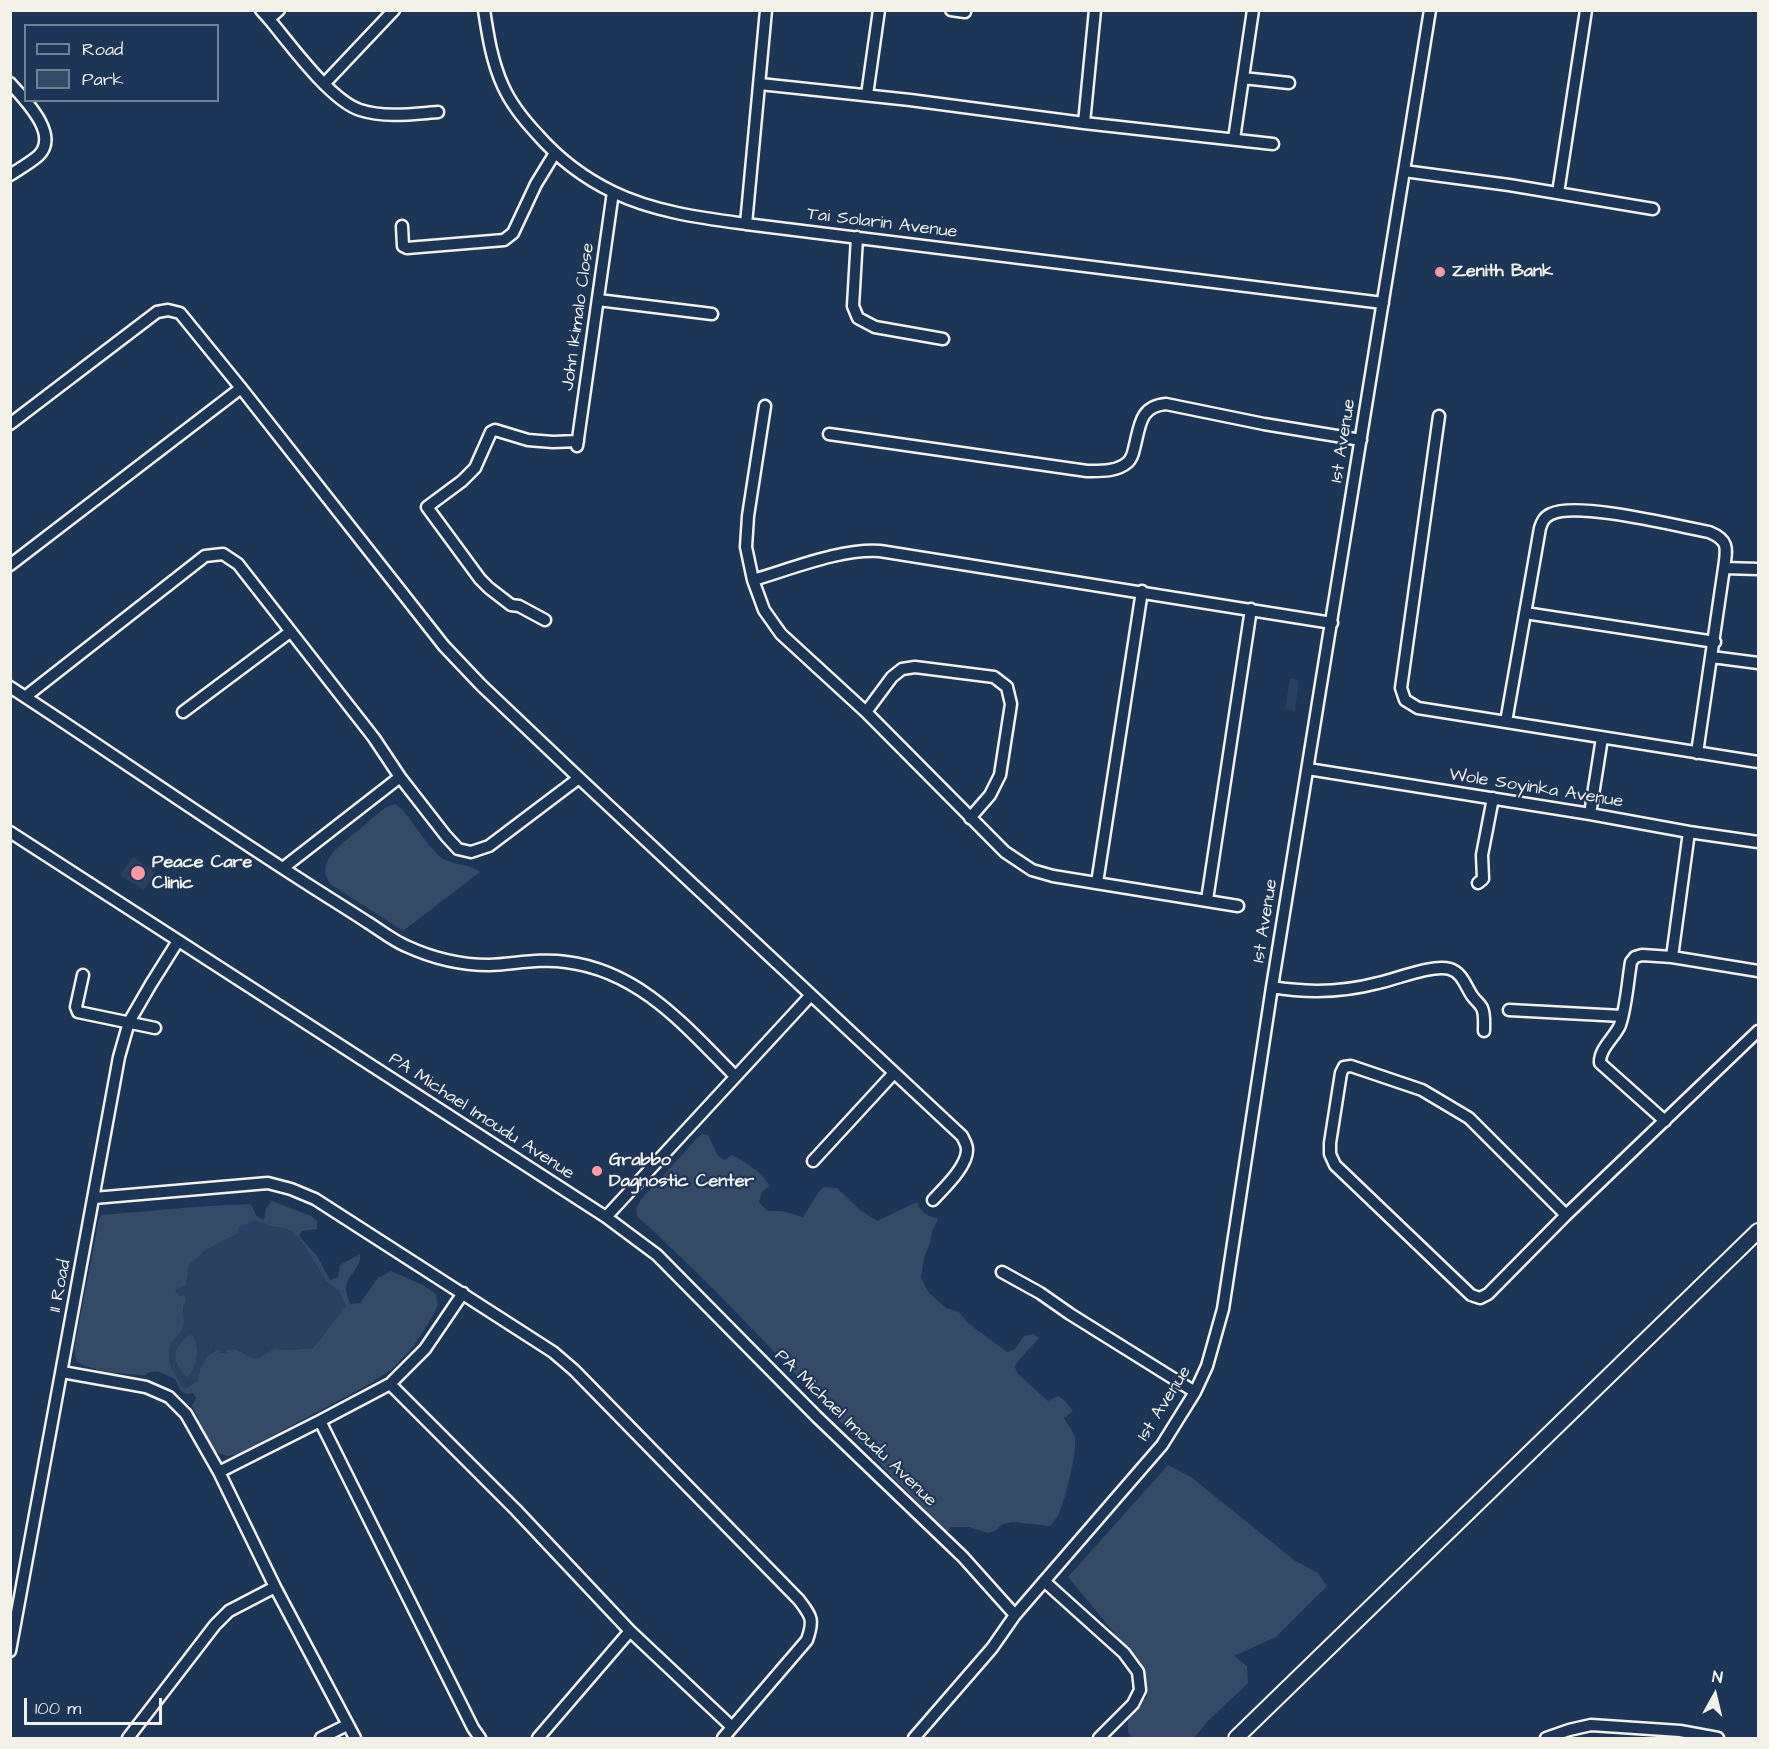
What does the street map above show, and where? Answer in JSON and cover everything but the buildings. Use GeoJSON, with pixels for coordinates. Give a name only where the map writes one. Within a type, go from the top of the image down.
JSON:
{"type":"FeatureCollection","features":[{"type":"Feature","properties":{"kind":"main road"},"geometry":{"type":"LineString","coordinates":[[1236,1738],[1758,1231]]}},
{"type":"Feature","properties":{"kind":"street"},"geometry":{"type":"LineString","coordinates":[[279,10],[265,15],[338,98],[359,110],[390,115],[438,112]]}},
{"type":"Feature","properties":{"kind":"street"},"geometry":{"type":"LineString","coordinates":[[324,84],[394,10]]}},
{"type":"Feature","properties":{"kind":"street","name":"Tai Solarin Avenue"},"geometry":{"type":"LineString","coordinates":[[484,10],[491,54],[503,87],[519,115],[555,153],[576,170],[613,192],[651,206],[746,224],[1383,303]]}},
{"type":"Feature","properties":{"kind":"street"},"geometry":{"type":"LineString","coordinates":[[746,224],[766,10]]}},
{"type":"Feature","properties":{"kind":"street"},"geometry":{"type":"LineString","coordinates":[[867,95],[879,10]]}},
{"type":"Feature","properties":{"kind":"street"},"geometry":{"type":"LineString","coordinates":[[951,10],[965,12]]}},
{"type":"Feature","properties":{"kind":"street"},"geometry":{"type":"LineString","coordinates":[[1084,123],[1095,10]]}},
{"type":"Feature","properties":{"kind":"street"},"geometry":{"type":"LineString","coordinates":[[1234,139],[1253,10]]}},
{"type":"Feature","properties":{"kind":"street","name":"1st Avenue"},"geometry":{"type":"LineString","coordinates":[[914,1738],[992,1648],[1015,1615],[1161,1445],[1196,1392],[1207,1366],[1223,1309],[1272,987],[1430,10]]}},
{"type":"Feature","properties":{"kind":"street"},"geometry":{"type":"LineString","coordinates":[[1558,193],[1586,10]]}},
{"type":"Feature","properties":{"kind":"street"},"geometry":{"type":"LineString","coordinates":[[1243,78],[1289,83]]}},
{"type":"Feature","properties":{"kind":"street"},"geometry":{"type":"LineString","coordinates":[[10,83],[24,100]]}},
{"type":"Feature","properties":{"kind":"street"},"geometry":{"type":"LineString","coordinates":[[760,84],[1273,144]]}},
{"type":"Feature","properties":{"kind":"street"},"geometry":{"type":"LineString","coordinates":[[10,175],[40,155],[44,147],[46,136],[42,125],[26,102]]}},
{"type":"Feature","properties":{"kind":"street"},"geometry":{"type":"LineString","coordinates":[[402,226],[403,246],[407,248],[504,240],[513,233],[536,184],[555,153]]}},
{"type":"Feature","properties":{"kind":"street"},"geometry":{"type":"LineString","coordinates":[[1404,171],[1653,209]]}},
{"type":"Feature","properties":{"kind":"street","name":"John Ikimalo Close"},"geometry":{"type":"LineString","coordinates":[[545,620],[519,606],[511,605],[489,588],[427,507],[462,481],[475,468],[495,430],[528,440],[577,444],[613,192]]}},
{"type":"Feature","properties":{"kind":"street"},"geometry":{"type":"LineString","coordinates":[[857,237],[853,306],[858,318],[875,327],[943,339]]}},
{"type":"Feature","properties":{"kind":"street"},"geometry":{"type":"LineString","coordinates":[[598,300],[712,314]]}},
{"type":"Feature","properties":{"kind":"street"},"geometry":{"type":"LineString","coordinates":[[10,424],[157,312],[168,310],[180,314],[444,646],[481,685],[962,1136],[968,1149],[965,1160],[933,1200]]}},
{"type":"Feature","properties":{"kind":"street"},"geometry":{"type":"LineString","coordinates":[[10,565],[241,388]]}},
{"type":"Feature","properties":{"kind":"street"},"geometry":{"type":"LineString","coordinates":[[829,434],[1102,472],[1127,463],[1132,457],[1143,416],[1154,405],[1166,404],[1263,424],[1361,440]]}},
{"type":"Feature","properties":{"kind":"street"},"geometry":{"type":"LineString","coordinates":[[765,406],[748,516],[746,547],[753,580],[764,610],[781,634],[866,712],[1005,852],[1032,870],[1053,876],[1238,906]]}},
{"type":"Feature","properties":{"kind":"street"},"geometry":{"type":"LineString","coordinates":[[1439,416],[1401,688],[1405,700],[1418,708],[1758,762]]}},
{"type":"Feature","properties":{"kind":"street"},"geometry":{"type":"LineString","coordinates":[[1506,722],[1540,528],[1544,518],[1553,512],[1571,509],[1620,515],[1709,532],[1725,542],[1715,642],[1698,753]]}},
{"type":"Feature","properties":{"kind":"street"},"geometry":{"type":"LineString","coordinates":[[753,580],[846,553],[880,550],[1332,623]]}},
{"type":"Feature","properties":{"kind":"street"},"geometry":{"type":"LineString","coordinates":[[25,697],[205,556],[223,554],[238,564],[374,738],[400,777],[458,849],[471,852],[489,846],[579,778]]}},
{"type":"Feature","properties":{"kind":"street"},"geometry":{"type":"LineString","coordinates":[[1724,568],[1758,569]]}},
{"type":"Feature","properties":{"kind":"street"},"geometry":{"type":"LineString","coordinates":[[1097,883],[1142,591]]}},
{"type":"Feature","properties":{"kind":"street"},"geometry":{"type":"LineString","coordinates":[[1207,900],[1251,609]]}},
{"type":"Feature","properties":{"kind":"street"},"geometry":{"type":"LineString","coordinates":[[1526,613],[1715,642]]}},
{"type":"Feature","properties":{"kind":"street"},"geometry":{"type":"LineString","coordinates":[[183,712],[290,632]]}},
{"type":"Feature","properties":{"kind":"street"},"geometry":{"type":"LineString","coordinates":[[1712,657],[1758,663]]}},
{"type":"Feature","properties":{"kind":"street"},"geometry":{"type":"LineString","coordinates":[[866,712],[892,677],[902,669],[915,667],[994,677],[1007,687],[1011,704],[1000,775],[990,795],[970,818]]}},
{"type":"Feature","properties":{"kind":"street"},"geometry":{"type":"LineString","coordinates":[[10,687],[402,944],[428,956],[458,962],[488,965],[565,961],[599,969],[629,982],[654,998],[735,1076]]}},
{"type":"Feature","properties":{"kind":"street"},"geometry":{"type":"LineString","coordinates":[[1590,814],[1602,738]]}},
{"type":"Feature","properties":{"kind":"street","name":"Wole Soyinka Avenue"},"geometry":{"type":"LineString","coordinates":[[1308,769],[1758,842]]}},
{"type":"Feature","properties":{"kind":"street"},"geometry":{"type":"LineString","coordinates":[[283,868],[400,777]]}},
{"type":"Feature","properties":{"kind":"street"},"geometry":{"type":"LineString","coordinates":[[1478,883],[1483,879],[1482,855],[1493,798]]}},
{"type":"Feature","properties":{"kind":"street","name":"PA Michael Imoudu Avenue"},"geometry":{"type":"LineString","coordinates":[[10,832],[606,1217],[657,1255],[817,1417],[963,1557],[1015,1615]]}},
{"type":"Feature","properties":{"kind":"street"},"geometry":{"type":"LineString","coordinates":[[1672,957],[1689,832]]}},
{"type":"Feature","properties":{"kind":"street","name":"11 Road"},"geometry":{"type":"LineString","coordinates":[[10,1651],[119,1058],[129,1022],[178,941]]}},
{"type":"Feature","properties":{"kind":"street"},"geometry":{"type":"LineString","coordinates":[[1665,1121],[1600,1063],[1602,1053],[1619,1026],[1631,962],[1635,957],[1642,956],[1672,957],[1758,971]]}},
{"type":"Feature","properties":{"kind":"street"},"geometry":{"type":"LineString","coordinates":[[1272,987],[1314,992],[1347,989],[1440,968],[1449,969],[1457,972],[1473,998],[1483,1009],[1484,1031]]}},
{"type":"Feature","properties":{"kind":"street"},"geometry":{"type":"LineString","coordinates":[[83,975],[76,1007],[78,1012],[155,1028]]}},
{"type":"Feature","properties":{"kind":"street"},"geometry":{"type":"LineString","coordinates":[[606,1217],[811,995]]}},
{"type":"Feature","properties":{"kind":"street"},"geometry":{"type":"LineString","coordinates":[[1509,1010],[1622,1016]]}},
{"type":"Feature","properties":{"kind":"street"},"geometry":{"type":"LineString","coordinates":[[1566,1215],[1469,1118],[1422,1090],[1352,1066],[1344,1067],[1341,1073],[1330,1143],[1330,1154],[1335,1165],[1471,1295],[1480,1298],[1488,1294],[1566,1215],[1758,1031]]}},
{"type":"Feature","properties":{"kind":"street"},"geometry":{"type":"LineString","coordinates":[[813,1161],[894,1073]]}},
{"type":"Feature","properties":{"kind":"street"},"geometry":{"type":"LineString","coordinates":[[94,1198],[268,1183],[291,1189],[315,1199],[463,1293],[553,1352],[574,1370],[811,1615],[812,1625],[807,1640],[723,1738]]}},
{"type":"Feature","properties":{"kind":"street"},"geometry":{"type":"LineString","coordinates":[[1002,1272],[1040,1293],[1196,1392]]}},
{"type":"Feature","properties":{"kind":"street"},"geometry":{"type":"LineString","coordinates":[[219,1472],[390,1384],[425,1349],[463,1293]]}},
{"type":"Feature","properties":{"kind":"street"},"geometry":{"type":"LineString","coordinates":[[62,1372],[146,1387],[169,1397],[186,1414],[219,1472],[275,1587],[355,1738]]}},
{"type":"Feature","properties":{"kind":"street"},"geometry":{"type":"LineString","coordinates":[[390,1384],[516,1510],[630,1631],[732,1727]]}},
{"type":"Feature","properties":{"kind":"street"},"geometry":{"type":"LineString","coordinates":[[320,1422],[480,1738]]}},
{"type":"Feature","properties":{"kind":"street"},"geometry":{"type":"LineString","coordinates":[[1044,1581],[1124,1653],[1138,1671],[1140,1690],[1133,1704],[1099,1738]]}},
{"type":"Feature","properties":{"kind":"street"},"geometry":{"type":"LineString","coordinates":[[128,1738],[215,1624],[229,1611],[275,1587]]}},
{"type":"Feature","properties":{"kind":"street"},"geometry":{"type":"LineString","coordinates":[[538,1738],[630,1631]]}},
{"type":"Feature","properties":{"kind":"street"},"geometry":{"type":"LineString","coordinates":[[321,1738],[347,1725]]}},
{"type":"Feature","properties":{"kind":"street"},"geometry":{"type":"LineString","coordinates":[[1546,1738],[1591,1725],[1680,1731],[1718,1738]]}},
{"type":"Feature","properties":{"kind":"shaded area"},"geometry":{"type":"Polygon","coordinates":[[[1290,678],[1299,680],[1295,711],[1285,709],[1290,678]]]}},
{"type":"Feature","properties":{"kind":"shaded area","name":"Peace Care Clinic"},"geometry":{"type":"Polygon","coordinates":[[[133,857],[155,872],[144,890],[120,875],[133,857]]]}},
{"type":"Feature","properties":{"kind":"shaded area"},"geometry":{"type":"Polygon","coordinates":[[[256,1220],[293,1232],[305,1246],[326,1281],[339,1291],[346,1306],[313,1348],[274,1349],[260,1358],[252,1358],[235,1349],[225,1354],[218,1350],[213,1351],[203,1362],[198,1381],[185,1389],[174,1376],[169,1351],[183,1328],[184,1320],[185,1295],[180,1296],[175,1290],[186,1286],[189,1265],[204,1251],[237,1234],[239,1227],[256,1220]]]}},
{"type":"Feature","properties":{"kind":"green space"},"geometry":{"type":"Polygon","coordinates":[[[395,804],[402,809],[440,857],[449,862],[472,867],[480,872],[403,931],[332,885],[325,869],[332,853],[339,846],[381,811],[395,804]]]}},
{"type":"Feature","properties":{"kind":"green space"},"geometry":{"type":"Polygon","coordinates":[[[702,1134],[708,1135],[718,1156],[725,1160],[732,1155],[758,1172],[767,1181],[769,1186],[762,1192],[759,1202],[767,1211],[782,1211],[803,1217],[823,1187],[837,1188],[860,1210],[877,1221],[917,1202],[925,1213],[938,1219],[924,1258],[921,1278],[929,1293],[946,1308],[959,1312],[968,1323],[1007,1352],[1015,1349],[1024,1336],[1034,1334],[1039,1338],[1018,1361],[1015,1367],[1017,1373],[1048,1401],[1058,1396],[1073,1411],[1064,1418],[1075,1439],[1072,1465],[1059,1514],[1050,1526],[1013,1522],[1003,1524],[995,1531],[988,1533],[969,1527],[951,1527],[947,1532],[717,1293],[637,1216],[636,1208],[642,1198],[702,1134]]]}},
{"type":"Feature","properties":{"kind":"green space"},"geometry":{"type":"Polygon","coordinates":[[[272,1201],[311,1216],[317,1221],[317,1229],[302,1231],[299,1236],[317,1256],[330,1280],[338,1277],[340,1265],[360,1254],[359,1263],[347,1284],[346,1291],[350,1304],[360,1303],[378,1278],[391,1271],[423,1285],[436,1294],[438,1304],[413,1347],[392,1369],[371,1383],[237,1455],[227,1456],[215,1452],[192,1406],[196,1398],[193,1393],[186,1394],[180,1390],[175,1379],[156,1372],[136,1375],[94,1369],[77,1362],[74,1349],[99,1219],[102,1215],[251,1204],[257,1217],[264,1220],[266,1209],[272,1201]],[[256,1220],[239,1227],[237,1234],[204,1251],[189,1265],[186,1286],[175,1290],[180,1296],[185,1295],[186,1302],[183,1306],[183,1327],[170,1347],[170,1360],[177,1378],[185,1389],[198,1381],[204,1362],[218,1350],[221,1353],[227,1353],[227,1350],[235,1349],[252,1358],[259,1358],[274,1349],[313,1348],[346,1306],[339,1291],[326,1281],[305,1246],[293,1232],[256,1220]]]}},
{"type":"Feature","properties":{"kind":"green space"},"geometry":{"type":"Polygon","coordinates":[[[193,1335],[197,1357],[187,1378],[178,1366],[175,1357],[182,1342],[187,1336],[193,1335]]]}},
{"type":"Feature","properties":{"kind":"green space"},"geometry":{"type":"Polygon","coordinates":[[[1168,1465],[1191,1477],[1294,1560],[1318,1573],[1327,1586],[1276,1637],[1234,1656],[1247,1666],[1248,1683],[1207,1722],[1194,1738],[1133,1738],[1128,1732],[1128,1716],[1147,1697],[1143,1671],[1139,1663],[1068,1577],[1168,1465]]]}},
{"type":"Feature","properties":{"kind":"place","name":"Zenith Bank"},"geometry":{"type":"Point","coordinates":[1440,272]}},
{"type":"Feature","properties":{"kind":"place","name":"Peace Care Clinic"},"geometry":{"type":"Point","coordinates":[138,873]}},
{"type":"Feature","properties":{"kind":"place","name":"Grabbo Dagnostic Center"},"geometry":{"type":"Point","coordinates":[597,1171]}}]}
